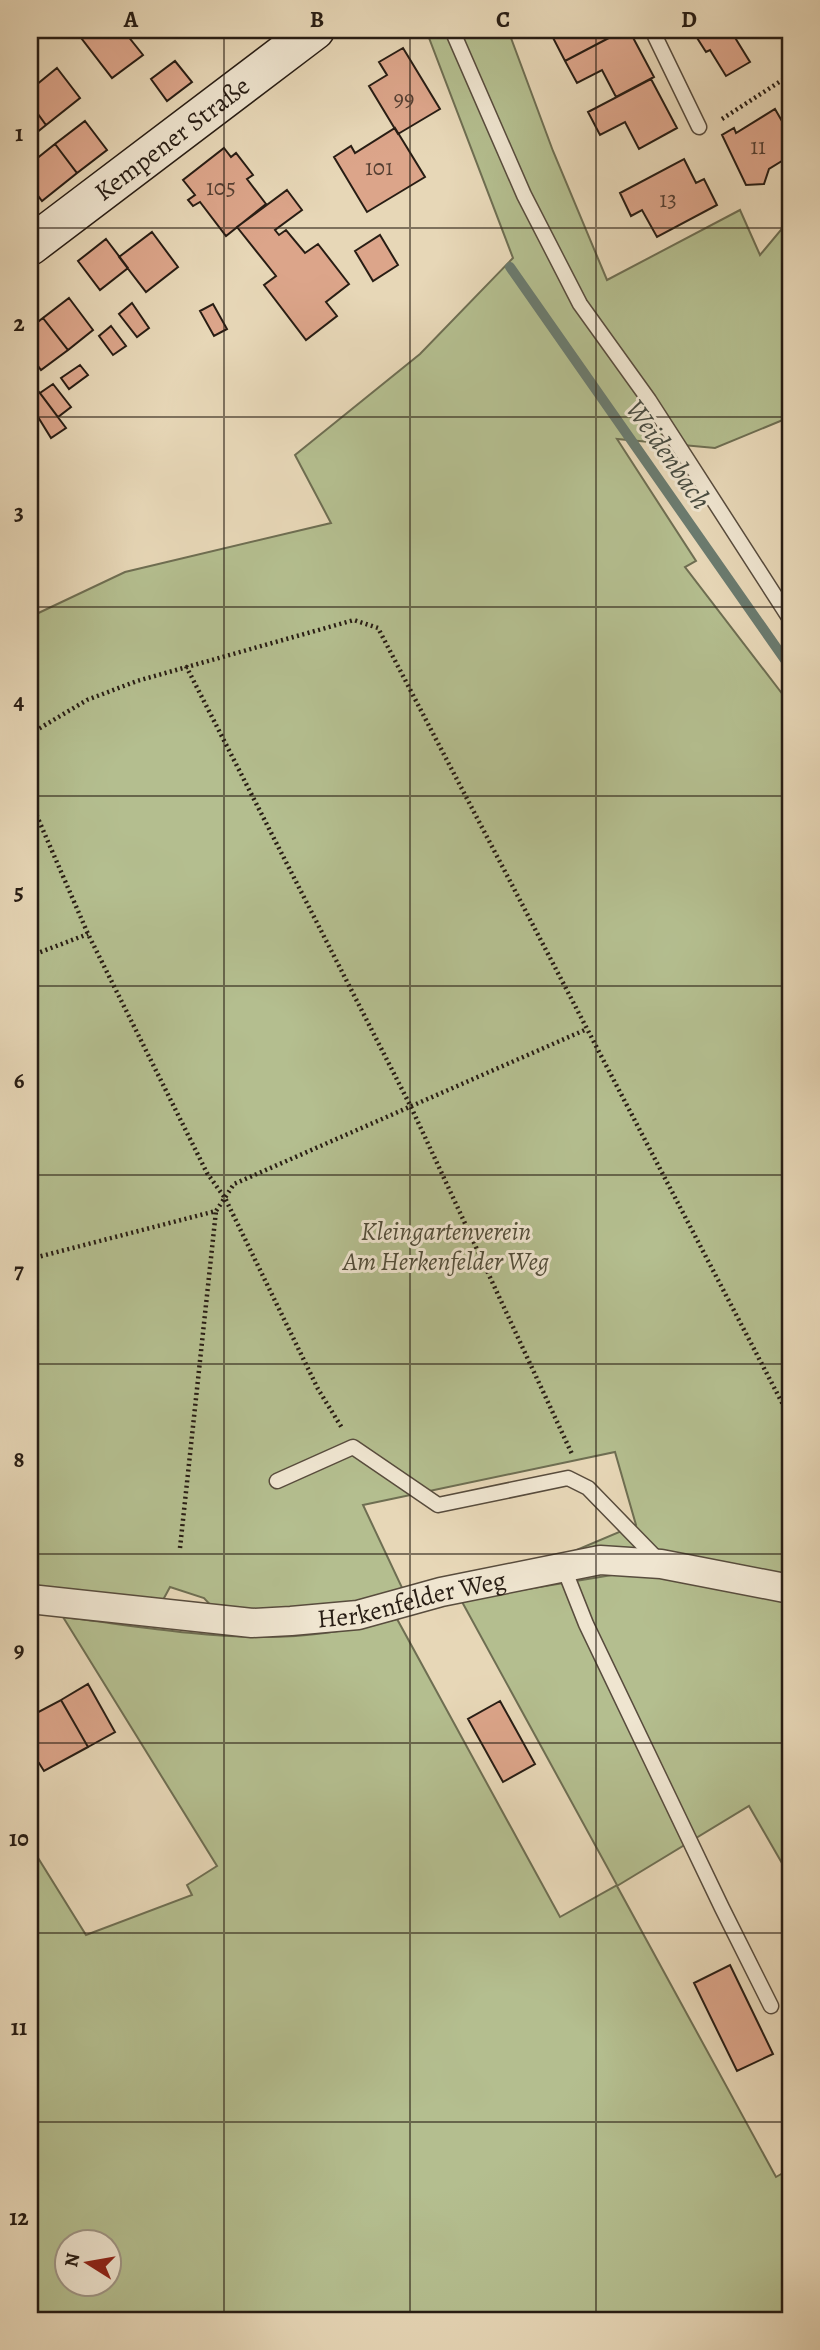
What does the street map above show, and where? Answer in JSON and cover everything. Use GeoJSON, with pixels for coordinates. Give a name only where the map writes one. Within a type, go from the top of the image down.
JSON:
{"type":"FeatureCollection","features":[{"type":"Feature","properties":{"kind":"main road","name":"Kempener Straße"},"geometry":{"type":"LineString","coordinates":[[30,246],[315,30]]}},
{"type":"Feature","properties":{"kind":"street","name":"Herkenfelder Weg"},"geometry":{"type":"LineString","coordinates":[[30,1599],[252,1623],[291,1621],[358,1615],[441,1592],[600,1560],[661,1564],[790,1589]]}},
{"type":"Feature","properties":{"kind":"lane"},"geometry":{"type":"LineString","coordinates":[[452,30],[524,195],[580,304],[649,400],[790,619]]}},
{"type":"Feature","properties":{"kind":"lane"},"geometry":{"type":"LineString","coordinates":[[652,30],[699,127]]}},
{"type":"Feature","properties":{"kind":"lane"},"geometry":{"type":"LineString","coordinates":[[277,1481],[354,1447],[438,1505],[568,1478],[588,1488],[661,1564]]}},
{"type":"Feature","properties":{"kind":"lane"},"geometry":{"type":"LineString","coordinates":[[563,1566],[586,1624],[771,2006]]}},
{"type":"Feature","properties":{"kind":"path"},"geometry":{"type":"LineString","coordinates":[[717,122],[790,75]]}},
{"type":"Feature","properties":{"kind":"path"},"geometry":{"type":"LineString","coordinates":[[30,734],[87,700],[186,666],[354,620],[378,628],[790,1418]]}},
{"type":"Feature","properties":{"kind":"path"},"geometry":{"type":"LineString","coordinates":[[186,666],[411,1107],[588,1488]]}},
{"type":"Feature","properties":{"kind":"path"},"geometry":{"type":"LineString","coordinates":[[30,800],[88,934],[207,1173],[225,1198],[318,1389],[354,1447]]}},
{"type":"Feature","properties":{"kind":"path"},"geometry":{"type":"LineString","coordinates":[[30,956],[88,934]]}},
{"type":"Feature","properties":{"kind":"path"},"geometry":{"type":"LineString","coordinates":[[180,1548],[216,1211],[234,1184],[587,1029]]}},
{"type":"Feature","properties":{"kind":"path"},"geometry":{"type":"LineString","coordinates":[[30,1259],[216,1211]]}},
{"type":"Feature","properties":{"kind":"green space","name":"Kleingartenverein Am Herkenfelder Weg"},"geometry":{"type":"Polygon","coordinates":[[[426,30],[508,30],[553,151],[607,280],[740,210],[760,255],[790,219],[790,417],[715,448],[617,439],[696,561],[685,567],[790,704],[790,1585],[567,1554],[636,1525],[615,1452],[363,1505],[405,1594],[359,1606],[217,1612],[204,1598],[170,1587],[163,1600],[30,1591],[30,617],[125,572],[331,523],[295,455],[420,354],[513,258],[426,30]]]}},
{"type":"Feature","properties":{"kind":"green space"},"geometry":{"type":"Polygon","coordinates":[[[630,1572],[790,1599],[790,1877],[749,1806],[617,1886],[776,2177],[790,2169],[790,2320],[30,2320],[30,1845],[86,1935],[192,1895],[187,1885],[217,1866],[63,1617],[189,1633],[265,1637],[331,1632],[397,1619],[560,1917],[617,1885],[461,1600],[630,1572]]]}},
{"type":"Feature","properties":{"kind":"building"},"geometry":{"type":"Polygon","coordinates":[[[75,30],[123,30],[143,55],[112,78],[75,30]]]}},
{"type":"Feature","properties":{"kind":"building"},"geometry":{"type":"Polygon","coordinates":[[[549,30],[624,30],[565,61],[549,30]]]}},
{"type":"Feature","properties":{"kind":"building"},"geometry":{"type":"Polygon","coordinates":[[[624,30],[629,30],[654,77],[616,97],[602,70],[577,83],[565,61],[624,30]]]}},
{"type":"Feature","properties":{"kind":"building"},"geometry":{"type":"Polygon","coordinates":[[[692,30],[742,30],[743,32],[734,36],[750,62],[726,76],[710,50],[706,52],[692,30]]]}},
{"type":"Feature","properties":{"kind":"building"},"geometry":{"type":"Polygon","coordinates":[[[403,48],[440,109],[398,134],[369,86],[387,75],[379,62],[403,48]]]}},
{"type":"Feature","properties":{"kind":"building"},"geometry":{"type":"Polygon","coordinates":[[[175,61],[192,82],[167,101],[151,79],[175,61]]]}},
{"type":"Feature","properties":{"kind":"building"},"geometry":{"type":"Polygon","coordinates":[[[57,68],[80,98],[46,125],[30,103],[30,90],[57,68]]]}},
{"type":"Feature","properties":{"kind":"building"},"geometry":{"type":"Polygon","coordinates":[[[651,79],[677,128],[639,149],[625,122],[600,135],[588,112],[651,79]]]}},
{"type":"Feature","properties":{"kind":"building"},"geometry":{"type":"Polygon","coordinates":[[[30,103],[46,125],[30,138],[30,103]]]}},
{"type":"Feature","properties":{"kind":"building"},"geometry":{"type":"Polygon","coordinates":[[[775,109],[790,135],[790,156],[769,169],[764,184],[746,185],[722,135],[734,128],[736,133],[775,109]]]}},
{"type":"Feature","properties":{"kind":"building"},"geometry":{"type":"Polygon","coordinates":[[[85,121],[107,150],[77,173],[55,144],[85,121]]]}},
{"type":"Feature","properties":{"kind":"building"},"geometry":{"type":"Polygon","coordinates":[[[395,128],[425,177],[367,212],[334,157],[351,146],[355,153],[395,128]]]}},
{"type":"Feature","properties":{"kind":"building"},"geometry":{"type":"Polygon","coordinates":[[[55,144],[77,173],[42,201],[30,185],[30,164],[55,144]]]}},
{"type":"Feature","properties":{"kind":"building"},"geometry":{"type":"Polygon","coordinates":[[[224,148],[231,157],[236,153],[253,175],[247,179],[266,204],[226,236],[200,202],[193,206],[188,200],[195,195],[183,180],[224,148]]]}},
{"type":"Feature","properties":{"kind":"building"},"geometry":{"type":"Polygon","coordinates":[[[684,159],[696,183],[704,179],[717,205],[657,237],[642,210],[631,216],[620,193],[684,159]]]}},
{"type":"Feature","properties":{"kind":"building"},"geometry":{"type":"Polygon","coordinates":[[[287,190],[302,210],[275,230],[279,235],[286,230],[305,253],[318,244],[349,284],[326,302],[337,316],[306,340],[264,285],[276,276],[237,227],[287,190]]]}},
{"type":"Feature","properties":{"kind":"building"},"geometry":{"type":"Polygon","coordinates":[[[152,232],[178,267],[146,292],[119,257],[152,232]]]}},
{"type":"Feature","properties":{"kind":"building"},"geometry":{"type":"Polygon","coordinates":[[[380,235],[398,265],[373,281],[355,251],[380,235]]]}},
{"type":"Feature","properties":{"kind":"building"},"geometry":{"type":"Polygon","coordinates":[[[106,239],[128,268],[100,290],[78,261],[106,239]]]}},
{"type":"Feature","properties":{"kind":"building"},"geometry":{"type":"Polygon","coordinates":[[[69,298],[93,330],[68,350],[43,318],[69,298]]]}},
{"type":"Feature","properties":{"kind":"building"},"geometry":{"type":"Polygon","coordinates":[[[132,303],[149,328],[137,337],[119,314],[132,303]]]}},
{"type":"Feature","properties":{"kind":"building"},"geometry":{"type":"Polygon","coordinates":[[[213,304],[227,329],[214,336],[200,311],[213,304]]]}},
{"type":"Feature","properties":{"kind":"building"},"geometry":{"type":"Polygon","coordinates":[[[43,318],[68,350],[41,370],[30,355],[30,328],[43,318]]]}},
{"type":"Feature","properties":{"kind":"building"},"geometry":{"type":"Polygon","coordinates":[[[111,326],[126,346],[113,355],[99,336],[111,326]]]}},
{"type":"Feature","properties":{"kind":"building"},"geometry":{"type":"Polygon","coordinates":[[[80,365],[88,375],[69,389],[61,378],[80,365]]]}},
{"type":"Feature","properties":{"kind":"building"},"geometry":{"type":"Polygon","coordinates":[[[53,384],[71,407],[58,417],[40,393],[53,384]]]}},
{"type":"Feature","properties":{"kind":"building"},"geometry":{"type":"Polygon","coordinates":[[[36,388],[66,428],[51,438],[30,404],[30,393],[36,388]]]}},
{"type":"Feature","properties":{"kind":"building"},"geometry":{"type":"Polygon","coordinates":[[[88,1684],[115,1732],[88,1747],[61,1700],[88,1684]]]}},
{"type":"Feature","properties":{"kind":"building"},"geometry":{"type":"Polygon","coordinates":[[[61,1700],[88,1747],[44,1771],[39,1763],[30,1768],[30,1715],[61,1700]]]}},
{"type":"Feature","properties":{"kind":"building"},"geometry":{"type":"Polygon","coordinates":[[[500,1701],[535,1764],[503,1782],[468,1719],[500,1701]]]}},
{"type":"Feature","properties":{"kind":"building"},"geometry":{"type":"Polygon","coordinates":[[[730,1965],[773,2054],[737,2071],[694,1983],[730,1965]]]}},
{"type":"Feature","properties":{"kind":"waterway","name":"Weidenbach"},"geometry":{"type":"LineString","coordinates":[[510,267],[790,667]]}}]}
